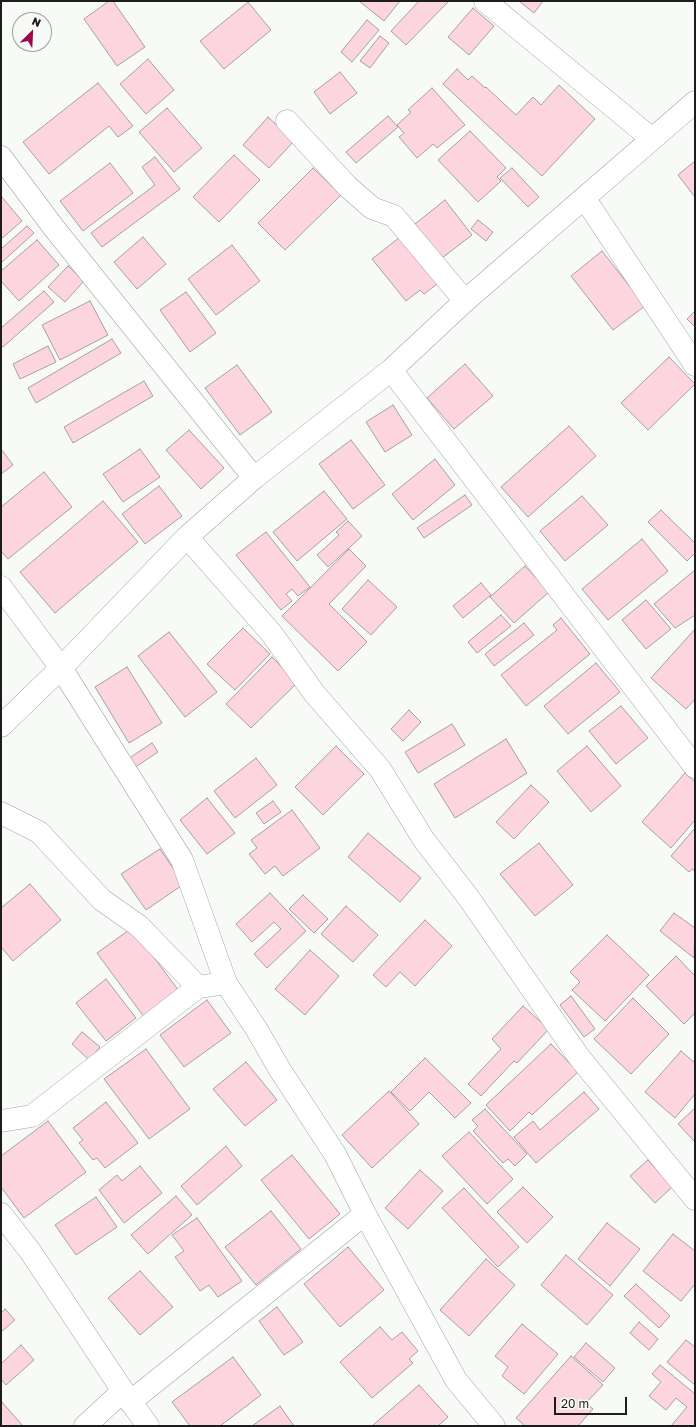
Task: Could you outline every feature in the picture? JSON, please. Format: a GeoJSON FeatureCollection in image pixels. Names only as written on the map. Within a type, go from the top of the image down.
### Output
{"type":"FeatureCollection","features":[{"type":"Feature","properties":{"kind":"street"},"geometry":{"type":"LineString","coordinates":[[485,1],[652,139]]}},
{"type":"Feature","properties":{"kind":"street"},"geometry":{"type":"LineString","coordinates":[[1,726],[61,668],[187,537],[254,478],[392,370],[465,301],[585,199],[695,102]]}},
{"type":"Feature","properties":{"kind":"street"},"geometry":{"type":"LineString","coordinates":[[287,121],[346,186],[372,208],[394,216],[465,301]]}},
{"type":"Feature","properties":{"kind":"street"},"geometry":{"type":"LineString","coordinates":[[1,157],[54,228],[254,478]]}},
{"type":"Feature","properties":{"kind":"street"},"geometry":{"type":"LineString","coordinates":[[585,199],[695,364]]}},
{"type":"Feature","properties":{"kind":"street"},"geometry":{"type":"LineString","coordinates":[[392,370],[695,767]]}},
{"type":"Feature","properties":{"kind":"street"},"geometry":{"type":"LineString","coordinates":[[187,537],[272,634],[314,693],[380,769],[424,840],[468,897],[579,1057],[695,1199]]}},
{"type":"Feature","properties":{"kind":"street"},"geometry":{"type":"LineString","coordinates":[[1,587],[61,668],[182,860],[226,983],[257,1030],[280,1070],[335,1154],[456,1380],[494,1426]]}},
{"type":"Feature","properties":{"kind":"street"},"geometry":{"type":"LineString","coordinates":[[1,813],[39,832],[102,900],[139,926],[198,987]]}},
{"type":"Feature","properties":{"kind":"street"},"geometry":{"type":"LineString","coordinates":[[1,1121],[32,1116],[198,987],[226,983]]}},
{"type":"Feature","properties":{"kind":"street"},"geometry":{"type":"LineString","coordinates":[[1,1214],[30,1252],[148,1426]]}},
{"type":"Feature","properties":{"kind":"street"},"geometry":{"type":"LineString","coordinates":[[85,1426],[127,1396],[366,1214]]}},
{"type":"Feature","properties":{"kind":"building"},"geometry":{"type":"Polygon","coordinates":[[[109,1],[113,1],[145,47],[117,66],[84,19],[109,1]]]}},
{"type":"Feature","properties":{"kind":"building"},"geometry":{"type":"Polygon","coordinates":[[[359,1],[400,1],[384,21],[359,1]]]}},
{"type":"Feature","properties":{"kind":"building"},"geometry":{"type":"Polygon","coordinates":[[[419,1],[449,1],[406,45],[391,31],[419,1]]]}},
{"type":"Feature","properties":{"kind":"building"},"geometry":{"type":"Polygon","coordinates":[[[519,1],[543,1],[534,13],[519,1]]]}},
{"type":"Feature","properties":{"kind":"building"},"geometry":{"type":"Polygon","coordinates":[[[248,2],[271,30],[224,69],[200,41],[248,2]]]}},
{"type":"Feature","properties":{"kind":"building"},"geometry":{"type":"Polygon","coordinates":[[[473,8],[494,26],[469,55],[448,37],[473,8]]]}},
{"type":"Feature","properties":{"kind":"building"},"geometry":{"type":"Polygon","coordinates":[[[367,20],[379,30],[352,62],[341,52],[367,20]]]}},
{"type":"Feature","properties":{"kind":"building"},"geometry":{"type":"Polygon","coordinates":[[[380,36],[389,43],[370,68],[360,61],[380,36]]]}},
{"type":"Feature","properties":{"kind":"building"},"geometry":{"type":"Polygon","coordinates":[[[148,59],[174,90],[146,114],[120,84],[148,59]]]}},
{"type":"Feature","properties":{"kind":"building"},"geometry":{"type":"Polygon","coordinates":[[[457,69],[468,80],[472,76],[516,115],[533,97],[541,105],[559,85],[595,119],[542,176],[443,84],[457,69]]]}},
{"type":"Feature","properties":{"kind":"building"},"geometry":{"type":"Polygon","coordinates":[[[340,72],[357,93],[330,114],[314,92],[340,72]]]}},
{"type":"Feature","properties":{"kind":"building"},"geometry":{"type":"Polygon","coordinates":[[[98,83],[133,126],[118,137],[109,126],[49,174],[23,142],[98,83]]]}},
{"type":"Feature","properties":{"kind":"building"},"geometry":{"type":"Polygon","coordinates":[[[432,88],[465,125],[437,148],[433,144],[417,158],[399,137],[404,133],[397,125],[411,112],[408,110],[432,88]]]}},
{"type":"Feature","properties":{"kind":"building"},"geometry":{"type":"Polygon","coordinates":[[[167,108],[202,148],[174,172],[139,132],[167,108]]]}},
{"type":"Feature","properties":{"kind":"building"},"geometry":{"type":"Polygon","coordinates":[[[388,116],[398,127],[356,163],[346,152],[388,116]]]}},
{"type":"Feature","properties":{"kind":"building"},"geometry":{"type":"Polygon","coordinates":[[[268,117],[294,141],[269,168],[243,145],[268,117]]]}},
{"type":"Feature","properties":{"kind":"building"},"geometry":{"type":"Polygon","coordinates":[[[470,131],[506,168],[497,177],[501,181],[478,202],[438,160],[470,131]]]}},
{"type":"Feature","properties":{"kind":"building"},"geometry":{"type":"Polygon","coordinates":[[[234,155],[260,180],[219,222],[193,197],[234,155]]]}},
{"type":"Feature","properties":{"kind":"building"},"geometry":{"type":"Polygon","coordinates":[[[155,157],[180,189],[102,247],[91,233],[155,185],[142,167],[155,157]]]}},
{"type":"Feature","properties":{"kind":"building"},"geometry":{"type":"Polygon","coordinates":[[[695,161],[695,197],[678,175],[695,161]]]}},
{"type":"Feature","properties":{"kind":"building"},"geometry":{"type":"Polygon","coordinates":[[[110,163],[133,193],[83,231],[60,201],[110,163]]]}},
{"type":"Feature","properties":{"kind":"building"},"geometry":{"type":"Polygon","coordinates":[[[313,168],[341,195],[285,250],[258,223],[313,168]]]}},
{"type":"Feature","properties":{"kind":"building"},"geometry":{"type":"Polygon","coordinates":[[[512,168],[539,197],[528,207],[500,178],[512,168]]]}},
{"type":"Feature","properties":{"kind":"building"},"geometry":{"type":"Polygon","coordinates":[[[1,196],[22,221],[1,239],[1,196]]]}},
{"type":"Feature","properties":{"kind":"building"},"geometry":{"type":"Polygon","coordinates":[[[445,200],[472,235],[442,258],[415,224],[445,200]]]}},
{"type":"Feature","properties":{"kind":"building"},"geometry":{"type":"Polygon","coordinates":[[[478,220],[493,232],[486,241],[471,229],[478,220]]]}},
{"type":"Feature","properties":{"kind":"building"},"geometry":{"type":"Polygon","coordinates":[[[27,226],[34,233],[1,263],[1,249],[27,226]]]}},
{"type":"Feature","properties":{"kind":"building"},"geometry":{"type":"Polygon","coordinates":[[[143,237],[166,264],[137,289],[114,262],[143,237]]]}},
{"type":"Feature","properties":{"kind":"building"},"geometry":{"type":"Polygon","coordinates":[[[400,237],[437,284],[424,294],[420,290],[406,301],[372,259],[400,237]]]}},
{"type":"Feature","properties":{"kind":"building"},"geometry":{"type":"Polygon","coordinates":[[[37,240],[59,265],[19,301],[1,281],[1,271],[37,240]]]}},
{"type":"Feature","properties":{"kind":"building"},"geometry":{"type":"Polygon","coordinates":[[[232,245],[260,281],[216,315],[188,279],[232,245]]]}},
{"type":"Feature","properties":{"kind":"building"},"geometry":{"type":"Polygon","coordinates":[[[602,251],[645,306],[613,330],[571,276],[602,251]]]}},
{"type":"Feature","properties":{"kind":"building"},"geometry":{"type":"Polygon","coordinates":[[[68,266],[84,281],[65,302],[48,287],[68,266]]]}},
{"type":"Feature","properties":{"kind":"building"},"geometry":{"type":"Polygon","coordinates":[[[44,291],[54,302],[3,347],[1,345],[1,328],[44,291]]]}},
{"type":"Feature","properties":{"kind":"building"},"geometry":{"type":"Polygon","coordinates":[[[186,292],[216,333],[190,352],[160,310],[186,292]]]}},
{"type":"Feature","properties":{"kind":"building"},"geometry":{"type":"Polygon","coordinates":[[[90,301],[108,335],[60,360],[42,325],[90,301]]]}},
{"type":"Feature","properties":{"kind":"building"},"geometry":{"type":"Polygon","coordinates":[[[695,311],[695,327],[687,319],[695,311]]]}},
{"type":"Feature","properties":{"kind":"building"},"geometry":{"type":"Polygon","coordinates":[[[112,339],[121,353],[36,403],[28,388],[112,339]]]}},
{"type":"Feature","properties":{"kind":"building"},"geometry":{"type":"Polygon","coordinates":[[[48,346],[56,362],[20,379],[13,364],[48,346]]]}},
{"type":"Feature","properties":{"kind":"building"},"geometry":{"type":"Polygon","coordinates":[[[669,357],[695,384],[648,430],[621,403],[669,357]]]}},
{"type":"Feature","properties":{"kind":"building"},"geometry":{"type":"Polygon","coordinates":[[[465,364],[493,396],[454,429],[427,398],[465,364]]]}},
{"type":"Feature","properties":{"kind":"building"},"geometry":{"type":"Polygon","coordinates":[[[237,365],[272,412],[240,435],[205,388],[237,365]]]}},
{"type":"Feature","properties":{"kind":"building"},"geometry":{"type":"Polygon","coordinates":[[[144,381],[153,396],[73,443],[64,427],[144,381]]]}},
{"type":"Feature","properties":{"kind":"building"},"geometry":{"type":"Polygon","coordinates":[[[393,405],[412,435],[385,452],[366,422],[393,405]]]}},
{"type":"Feature","properties":{"kind":"building"},"geometry":{"type":"Polygon","coordinates":[[[569,426],[596,456],[528,517],[501,487],[569,426]]]}},
{"type":"Feature","properties":{"kind":"building"},"geometry":{"type":"Polygon","coordinates":[[[189,430],[224,468],[201,489],[166,450],[189,430]]]}},
{"type":"Feature","properties":{"kind":"building"},"geometry":{"type":"Polygon","coordinates":[[[351,440],[385,485],[353,509],[319,464],[351,440]]]}},
{"type":"Feature","properties":{"kind":"building"},"geometry":{"type":"Polygon","coordinates":[[[1,449],[13,465],[1,474],[1,449]]]}},
{"type":"Feature","properties":{"kind":"building"},"geometry":{"type":"Polygon","coordinates":[[[140,449],[160,477],[123,502],[103,474],[140,449]]]}},
{"type":"Feature","properties":{"kind":"building"},"geometry":{"type":"Polygon","coordinates":[[[435,459],[455,485],[413,520],[392,494],[435,459]]]}},
{"type":"Feature","properties":{"kind":"building"},"geometry":{"type":"Polygon","coordinates":[[[44,472],[72,507],[8,559],[1,551],[1,507],[44,472]]]}},
{"type":"Feature","properties":{"kind":"building"},"geometry":{"type":"Polygon","coordinates":[[[159,486],[182,516],[145,544],[122,514],[159,486]]]}},
{"type":"Feature","properties":{"kind":"building"},"geometry":{"type":"Polygon","coordinates":[[[324,491],[347,519],[297,561],[273,532],[324,491]]]}},
{"type":"Feature","properties":{"kind":"building"},"geometry":{"type":"Polygon","coordinates":[[[465,495],[472,505],[424,538],[417,528],[465,495]]]}},
{"type":"Feature","properties":{"kind":"building"},"geometry":{"type":"Polygon","coordinates":[[[582,496],[608,525],[565,561],[540,531],[582,496]]]}},
{"type":"Feature","properties":{"kind":"building"},"geometry":{"type":"Polygon","coordinates":[[[103,501],[138,542],[55,613],[20,572],[103,501]]]}},
{"type":"Feature","properties":{"kind":"building"},"geometry":{"type":"Polygon","coordinates":[[[661,510],[695,543],[695,553],[687,561],[648,522],[661,510]]]}},
{"type":"Feature","properties":{"kind":"building"},"geometry":{"type":"Polygon","coordinates":[[[348,521],[362,536],[328,567],[317,555],[339,535],[336,532],[348,521]]]}},
{"type":"Feature","properties":{"kind":"building"},"geometry":{"type":"Polygon","coordinates":[[[266,532],[310,587],[298,596],[292,589],[286,594],[292,601],[281,610],[236,555],[266,532]]]}},
{"type":"Feature","properties":{"kind":"building"},"geometry":{"type":"Polygon","coordinates":[[[642,539],[668,571],[608,620],[582,589],[642,539]]]}},
{"type":"Feature","properties":{"kind":"building"},"geometry":{"type":"Polygon","coordinates":[[[349,549],[366,566],[329,604],[367,642],[338,671],[282,616],[349,549]]]}},
{"type":"Feature","properties":{"kind":"building"},"geometry":{"type":"Polygon","coordinates":[[[525,566],[549,592],[514,623],[490,597],[525,566]]]}},
{"type":"Feature","properties":{"kind":"building"},"geometry":{"type":"Polygon","coordinates":[[[695,570],[695,615],[675,628],[654,604],[695,570]]]}},
{"type":"Feature","properties":{"kind":"building"},"geometry":{"type":"Polygon","coordinates":[[[368,580],[397,607],[371,635],[342,609],[368,580]]]}},
{"type":"Feature","properties":{"kind":"building"},"geometry":{"type":"Polygon","coordinates":[[[481,583],[491,595],[463,618],[453,606],[481,583]]]}},
{"type":"Feature","properties":{"kind":"building"},"geometry":{"type":"Polygon","coordinates":[[[646,600],[671,629],[646,649],[622,620],[646,600]]]}},
{"type":"Feature","properties":{"kind":"building"},"geometry":{"type":"Polygon","coordinates":[[[501,615],[511,626],[477,653],[468,642],[501,615]]]}},
{"type":"Feature","properties":{"kind":"building"},"geometry":{"type":"Polygon","coordinates":[[[561,618],[590,654],[526,706],[501,675],[557,630],[553,625],[561,618]]]}},
{"type":"Feature","properties":{"kind":"building"},"geometry":{"type":"Polygon","coordinates":[[[524,623],[534,635],[494,666],[485,654],[524,623]]]}},
{"type":"Feature","properties":{"kind":"building"},"geometry":{"type":"Polygon","coordinates":[[[243,628],[270,654],[235,690],[207,664],[243,628]]]}},
{"type":"Feature","properties":{"kind":"building"},"geometry":{"type":"Polygon","coordinates":[[[695,629],[695,699],[686,709],[651,678],[695,629]]]}},
{"type":"Feature","properties":{"kind":"building"},"geometry":{"type":"Polygon","coordinates":[[[169,632],[217,692],[185,717],[138,656],[169,632]]]}},
{"type":"Feature","properties":{"kind":"building"},"geometry":{"type":"Polygon","coordinates":[[[272,657],[297,683],[251,728],[226,704],[272,657]]]}},
{"type":"Feature","properties":{"kind":"building"},"geometry":{"type":"Polygon","coordinates":[[[596,663],[620,692],[568,734],[544,706],[596,663]]]}},
{"type":"Feature","properties":{"kind":"building"},"geometry":{"type":"Polygon","coordinates":[[[127,667],[162,723],[129,743],[95,687],[127,667]]]}},
{"type":"Feature","properties":{"kind":"building"},"geometry":{"type":"Polygon","coordinates":[[[621,706],[648,738],[616,764],[589,731],[621,706]]]}},
{"type":"Feature","properties":{"kind":"building"},"geometry":{"type":"Polygon","coordinates":[[[409,710],[421,722],[403,741],[391,729],[409,710]]]}},
{"type":"Feature","properties":{"kind":"building"},"geometry":{"type":"Polygon","coordinates":[[[452,724],[465,745],[418,773],[405,752],[452,724]]]}},
{"type":"Feature","properties":{"kind":"building"},"geometry":{"type":"Polygon","coordinates":[[[506,739],[527,773],[455,818],[434,784],[506,739]]]}},
{"type":"Feature","properties":{"kind":"building"},"geometry":{"type":"Polygon","coordinates":[[[152,743],[158,752],[134,768],[128,759],[152,743]]]}},
{"type":"Feature","properties":{"kind":"building"},"geometry":{"type":"Polygon","coordinates":[[[336,746],[364,774],[323,815],[295,787],[336,746]]]}},
{"type":"Feature","properties":{"kind":"building"},"geometry":{"type":"Polygon","coordinates":[[[587,746],[621,786],[591,812],[557,771],[587,746]]]}},
{"type":"Feature","properties":{"kind":"building"},"geometry":{"type":"Polygon","coordinates":[[[256,758],[277,785],[235,818],[214,791],[256,758]]]}},
{"type":"Feature","properties":{"kind":"building"},"geometry":{"type":"Polygon","coordinates":[[[685,773],[695,782],[695,820],[671,848],[642,822],[685,773]]]}},
{"type":"Feature","properties":{"kind":"building"},"geometry":{"type":"Polygon","coordinates":[[[531,785],[549,802],[514,839],[496,822],[531,785]]]}},
{"type":"Feature","properties":{"kind":"building"},"geometry":{"type":"Polygon","coordinates":[[[207,798],[235,833],[207,854],[180,820],[207,798]]]}},
{"type":"Feature","properties":{"kind":"building"},"geometry":{"type":"Polygon","coordinates":[[[273,801],[281,812],[264,824],[256,813],[273,801]]]}},
{"type":"Feature","properties":{"kind":"building"},"geometry":{"type":"Polygon","coordinates":[[[292,810],[320,848],[283,876],[275,866],[265,874],[249,854],[257,848],[251,840],[292,810]]]}},
{"type":"Feature","properties":{"kind":"building"},"geometry":{"type":"Polygon","coordinates":[[[695,828],[695,871],[692,869],[689,872],[671,856],[695,828]]]}},
{"type":"Feature","properties":{"kind":"building"},"geometry":{"type":"Polygon","coordinates":[[[368,833],[421,878],[400,902],[348,857],[368,833]]]}},
{"type":"Feature","properties":{"kind":"building"},"geometry":{"type":"Polygon","coordinates":[[[539,843],[573,885],[535,916],[500,874],[539,843]]]}},
{"type":"Feature","properties":{"kind":"building"},"geometry":{"type":"Polygon","coordinates":[[[160,849],[184,884],[146,910],[121,874],[160,849]]]}},
{"type":"Feature","properties":{"kind":"building"},"geometry":{"type":"Polygon","coordinates":[[[30,884],[61,920],[13,961],[1,947],[1,908],[30,884]]]}},
{"type":"Feature","properties":{"kind":"building"},"geometry":{"type":"Polygon","coordinates":[[[270,893],[306,931],[267,968],[254,954],[281,929],[274,922],[252,942],[236,924],[270,893]]]}},
{"type":"Feature","properties":{"kind":"building"},"geometry":{"type":"Polygon","coordinates":[[[303,895],[328,919],[314,933],[289,909],[303,895]]]}},
{"type":"Feature","properties":{"kind":"building"},"geometry":{"type":"Polygon","coordinates":[[[346,906],[378,935],[353,962],[321,934],[346,906]]]}},
{"type":"Feature","properties":{"kind":"building"},"geometry":{"type":"Polygon","coordinates":[[[674,913],[695,928],[694,958],[660,931],[674,913]]]}},
{"type":"Feature","properties":{"kind":"building"},"geometry":{"type":"Polygon","coordinates":[[[425,920],[452,946],[415,986],[400,972],[386,987],[373,975],[425,920]]]}},
{"type":"Feature","properties":{"kind":"building"},"geometry":{"type":"Polygon","coordinates":[[[132,928],[179,991],[144,1017],[97,953],[132,928]]]}},
{"type":"Feature","properties":{"kind":"building"},"geometry":{"type":"Polygon","coordinates":[[[607,935],[649,975],[605,1021],[572,990],[580,982],[570,972],[607,935]]]}},
{"type":"Feature","properties":{"kind":"building"},"geometry":{"type":"Polygon","coordinates":[[[310,950],[339,976],[305,1015],[275,989],[310,950]]]}},
{"type":"Feature","properties":{"kind":"building"},"geometry":{"type":"Polygon","coordinates":[[[676,956],[695,976],[695,1013],[684,1024],[646,986],[676,956]]]}},
{"type":"Feature","properties":{"kind":"building"},"geometry":{"type":"Polygon","coordinates":[[[106,979],[136,1018],[106,1041],[76,1003],[106,979]]]}},
{"type":"Feature","properties":{"kind":"building"},"geometry":{"type":"Polygon","coordinates":[[[571,996],[595,1029],[584,1037],[560,1005],[571,996]]]}},
{"type":"Feature","properties":{"kind":"building"},"geometry":{"type":"Polygon","coordinates":[[[633,998],[669,1034],[631,1074],[594,1039],[633,998]]]}},
{"type":"Feature","properties":{"kind":"building"},"geometry":{"type":"Polygon","coordinates":[[[207,1000],[231,1033],[184,1067],[160,1035],[207,1000]]]}},
{"type":"Feature","properties":{"kind":"building"},"geometry":{"type":"Polygon","coordinates":[[[523,1006],[549,1029],[517,1063],[514,1061],[481,1096],[468,1084],[501,1049],[492,1039],[523,1006]]]}},
{"type":"Feature","properties":{"kind":"building"},"geometry":{"type":"Polygon","coordinates":[[[82,1032],[100,1047],[89,1060],[72,1044],[82,1032]]]}},
{"type":"Feature","properties":{"kind":"building"},"geometry":{"type":"Polygon","coordinates":[[[551,1044],[578,1072],[532,1115],[529,1112],[510,1131],[486,1105],[551,1044]]]}},
{"type":"Feature","properties":{"kind":"building"},"geometry":{"type":"Polygon","coordinates":[[[146,1049],[190,1109],[149,1139],[104,1079],[146,1049]]]}},
{"type":"Feature","properties":{"kind":"building"},"geometry":{"type":"Polygon","coordinates":[[[681,1051],[695,1063],[695,1094],[675,1118],[645,1092],[681,1051]]]}},
{"type":"Feature","properties":{"kind":"building"},"geometry":{"type":"Polygon","coordinates":[[[425,1058],[471,1103],[455,1118],[429,1092],[410,1111],[391,1092],[425,1058]]]}},
{"type":"Feature","properties":{"kind":"building"},"geometry":{"type":"Polygon","coordinates":[[[246,1062],[277,1100],[245,1126],[213,1089],[246,1062]]]}},
{"type":"Feature","properties":{"kind":"building"},"geometry":{"type":"Polygon","coordinates":[[[389,1091],[419,1124],[372,1168],[342,1135],[389,1091]]]}},
{"type":"Feature","properties":{"kind":"building"},"geometry":{"type":"Polygon","coordinates":[[[584,1092],[599,1109],[536,1163],[514,1137],[533,1121],[540,1130],[584,1092]]]}},
{"type":"Feature","properties":{"kind":"building"},"geometry":{"type":"Polygon","coordinates":[[[106,1102],[138,1143],[105,1168],[97,1158],[93,1160],[79,1143],[83,1140],[73,1128],[106,1102]]]}},
{"type":"Feature","properties":{"kind":"building"},"geometry":{"type":"Polygon","coordinates":[[[695,1108],[695,1142],[678,1124],[695,1108]]]}},
{"type":"Feature","properties":{"kind":"building"},"geometry":{"type":"Polygon","coordinates":[[[485,1109],[527,1154],[515,1166],[508,1159],[503,1163],[473,1131],[478,1126],[472,1120],[485,1109]]]}},
{"type":"Feature","properties":{"kind":"building"},"geometry":{"type":"Polygon","coordinates":[[[48,1121],[86,1172],[24,1218],[1,1187],[1,1156],[48,1121]]]}},
{"type":"Feature","properties":{"kind":"building"},"geometry":{"type":"Polygon","coordinates":[[[469,1132],[513,1179],[487,1204],[442,1156],[469,1132]]]}},
{"type":"Feature","properties":{"kind":"building"},"geometry":{"type":"Polygon","coordinates":[[[226,1146],[242,1166],[197,1205],[181,1186],[226,1146]]]}},
{"type":"Feature","properties":{"kind":"building"},"geometry":{"type":"Polygon","coordinates":[[[292,1155],[340,1214],[309,1239],[261,1180],[292,1155]]]}},
{"type":"Feature","properties":{"kind":"building"},"geometry":{"type":"Polygon","coordinates":[[[648,1160],[672,1187],[655,1203],[630,1176],[648,1160]]]}},
{"type":"Feature","properties":{"kind":"building"},"geometry":{"type":"Polygon","coordinates":[[[140,1166],[162,1193],[124,1223],[99,1190],[117,1175],[122,1181],[140,1166]]]}},
{"type":"Feature","properties":{"kind":"building"},"geometry":{"type":"Polygon","coordinates":[[[420,1170],[443,1191],[408,1229],[385,1208],[420,1170]]]}},
{"type":"Feature","properties":{"kind":"building"},"geometry":{"type":"Polygon","coordinates":[[[523,1187],[553,1217],[527,1243],[497,1212],[523,1187]]]}},
{"type":"Feature","properties":{"kind":"building"},"geometry":{"type":"Polygon","coordinates":[[[464,1188],[519,1247],[498,1267],[442,1208],[464,1188]]]}},
{"type":"Feature","properties":{"kind":"building"},"geometry":{"type":"Polygon","coordinates":[[[176,1196],[192,1215],[148,1254],[131,1235],[176,1196]]]}},
{"type":"Feature","properties":{"kind":"building"},"geometry":{"type":"Polygon","coordinates":[[[96,1197],[117,1227],[76,1255],[55,1225],[96,1197]]]}},
{"type":"Feature","properties":{"kind":"building"},"geometry":{"type":"Polygon","coordinates":[[[271,1211],[301,1249],[256,1285],[225,1247],[271,1211]]]}},
{"type":"Feature","properties":{"kind":"building"},"geometry":{"type":"Polygon","coordinates":[[[197,1218],[242,1281],[218,1297],[209,1285],[200,1291],[175,1257],[184,1251],[172,1235],[197,1218]]]}},
{"type":"Feature","properties":{"kind":"building"},"geometry":{"type":"Polygon","coordinates":[[[607,1223],[640,1249],[610,1286],[578,1259],[607,1223]]]}},
{"type":"Feature","properties":{"kind":"building"},"geometry":{"type":"Polygon","coordinates":[[[673,1234],[695,1251],[695,1284],[681,1301],[643,1271],[673,1234]]]}},
{"type":"Feature","properties":{"kind":"building"},"geometry":{"type":"Polygon","coordinates":[[[348,1247],[384,1290],[340,1327],[304,1284],[348,1247]]]}},
{"type":"Feature","properties":{"kind":"building"},"geometry":{"type":"Polygon","coordinates":[[[566,1255],[613,1295],[587,1325],[541,1285],[566,1255]]]}},
{"type":"Feature","properties":{"kind":"building"},"geometry":{"type":"Polygon","coordinates":[[[486,1259],[515,1285],[469,1336],[440,1310],[486,1259]]]}},
{"type":"Feature","properties":{"kind":"building"},"geometry":{"type":"Polygon","coordinates":[[[140,1271],[173,1307],[140,1335],[108,1298],[140,1271]]]}},
{"type":"Feature","properties":{"kind":"building"},"geometry":{"type":"Polygon","coordinates":[[[636,1284],[670,1316],[659,1328],[624,1296],[636,1284]]]}},
{"type":"Feature","properties":{"kind":"building"},"geometry":{"type":"Polygon","coordinates":[[[277,1307],[303,1342],[284,1355],[259,1321],[277,1307]]]}},
{"type":"Feature","properties":{"kind":"building"},"geometry":{"type":"Polygon","coordinates":[[[5,1309],[15,1320],[1,1332],[1,1313],[5,1309]]]}},
{"type":"Feature","properties":{"kind":"building"},"geometry":{"type":"Polygon","coordinates":[[[639,1322],[658,1339],[649,1350],[630,1333],[639,1322]]]}},
{"type":"Feature","properties":{"kind":"building"},"geometry":{"type":"Polygon","coordinates":[[[522,1324],[558,1354],[524,1394],[502,1376],[508,1367],[495,1356],[522,1324]]]}},
{"type":"Feature","properties":{"kind":"building"},"geometry":{"type":"Polygon","coordinates":[[[380,1327],[392,1340],[402,1332],[418,1351],[409,1359],[413,1363],[372,1398],[340,1362],[380,1327]]]}},
{"type":"Feature","properties":{"kind":"building"},"geometry":{"type":"Polygon","coordinates":[[[686,1340],[695,1347],[695,1385],[667,1362],[686,1340]]]}},
{"type":"Feature","properties":{"kind":"building"},"geometry":{"type":"Polygon","coordinates":[[[586,1343],[615,1368],[603,1382],[574,1357],[586,1343]]]}},
{"type":"Feature","properties":{"kind":"building"},"geometry":{"type":"Polygon","coordinates":[[[21,1345],[34,1360],[6,1385],[1,1379],[1,1364],[21,1345]]]}},
{"type":"Feature","properties":{"kind":"building"},"geometry":{"type":"Polygon","coordinates":[[[571,1356],[603,1385],[586,1403],[593,1409],[578,1426],[525,1426],[516,1418],[571,1356]]]}},
{"type":"Feature","properties":{"kind":"building"},"geometry":{"type":"Polygon","coordinates":[[[233,1357],[261,1395],[220,1426],[190,1426],[172,1402],[233,1357]]]}},
{"type":"Feature","properties":{"kind":"building"},"geometry":{"type":"Polygon","coordinates":[[[660,1365],[695,1394],[695,1426],[671,1426],[687,1407],[676,1398],[666,1410],[649,1396],[661,1382],[652,1374],[660,1365]]]}},
{"type":"Feature","properties":{"kind":"building"},"geometry":{"type":"Polygon","coordinates":[[[419,1385],[448,1417],[438,1426],[372,1426],[419,1385]]]}},
{"type":"Feature","properties":{"kind":"building"},"geometry":{"type":"Polygon","coordinates":[[[1,1401],[23,1426],[1,1426],[1,1401]]]}},
{"type":"Feature","properties":{"kind":"building"},"geometry":{"type":"Polygon","coordinates":[[[280,1406],[294,1426],[252,1426],[280,1406]]]}}]}
